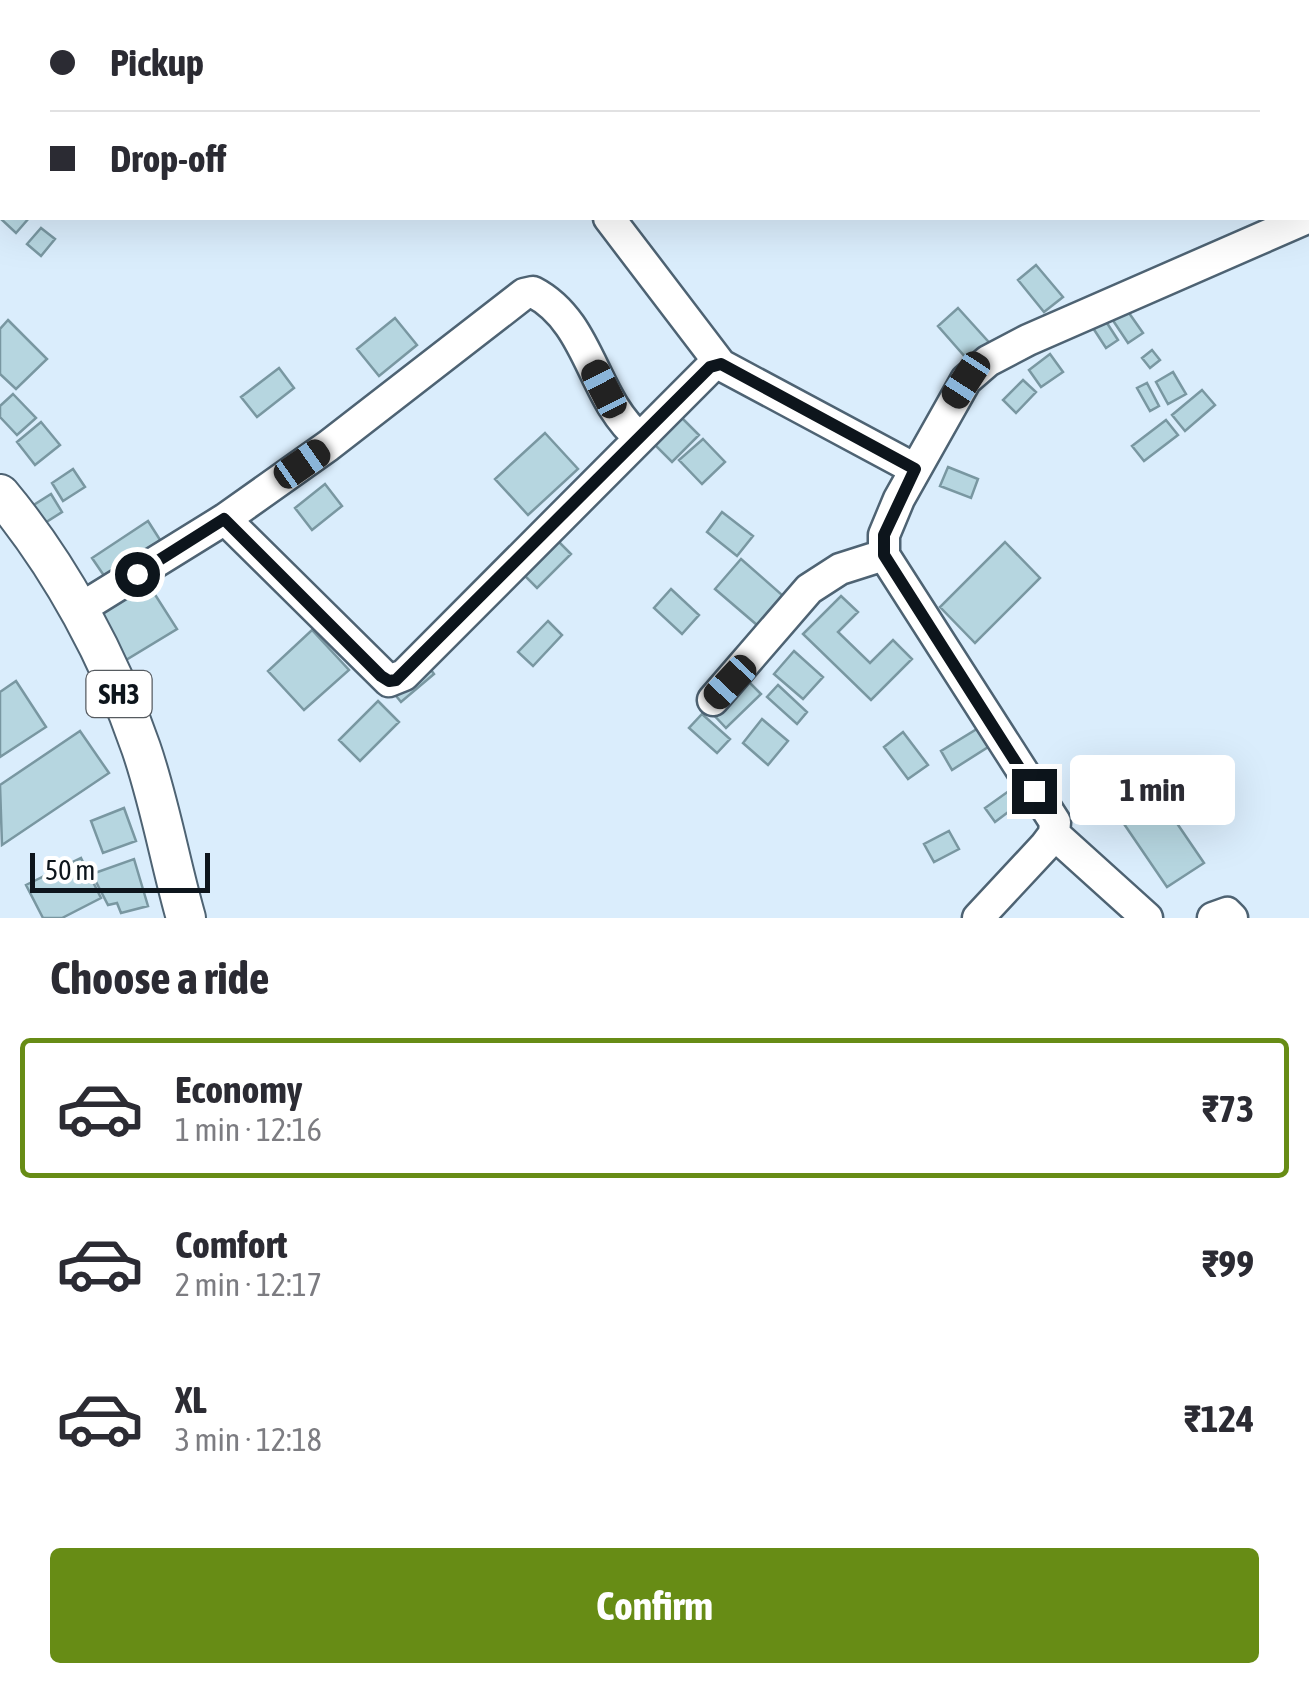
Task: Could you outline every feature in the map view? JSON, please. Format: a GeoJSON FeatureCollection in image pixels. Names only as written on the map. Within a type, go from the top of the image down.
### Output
{"type":"FeatureCollection","features":[{"type":"Feature","properties":{"kind":"main road","name":"SH3"},"geometry":{"type":"LineString","coordinates":[[0,494],[19,516],[78,610],[116,687],[141,748],[186,918]]}},
{"type":"Feature","properties":{"kind":"street"},"geometry":{"type":"LineString","coordinates":[[611,220],[721,364],[915,469]]}},
{"type":"Feature","properties":{"kind":"street"},"geometry":{"type":"LineString","coordinates":[[978,918],[1054,834],[1054,822],[884,555],[884,535],[915,469],[966,380],[988,361],[1301,220]]}},
{"type":"Feature","properties":{"kind":"street"},"geometry":{"type":"LineString","coordinates":[[78,610],[224,519],[328,446],[524,294],[533,292],[560,310],[620,420],[640,438]]}},
{"type":"Feature","properties":{"kind":"street"},"geometry":{"type":"LineString","coordinates":[[224,519],[381,676],[396,680],[710,367],[721,364]]}},
{"type":"Feature","properties":{"kind":"street"},"geometry":{"type":"LineString","coordinates":[[713,700],[809,589],[840,569],[884,555]]}},
{"type":"Feature","properties":{"kind":"street"},"geometry":{"type":"LineString","coordinates":[[1054,834],[1147,918]]}},
{"type":"Feature","properties":{"kind":"street"},"geometry":{"type":"LineString","coordinates":[[1212,918],[1226,913],[1232,918]]}},
{"type":"Feature","properties":{"kind":"building"},"geometry":{"type":"Polygon","coordinates":[[[2,220],[27,220],[16,233],[2,220]]]}},
{"type":"Feature","properties":{"kind":"building"},"geometry":{"type":"Polygon","coordinates":[[[41,228],[55,239],[41,256],[27,244],[41,228]]]}},
{"type":"Feature","properties":{"kind":"building"},"geometry":{"type":"Polygon","coordinates":[[[1036,265],[1063,297],[1044,312],[1018,280],[1036,265]]]}},
{"type":"Feature","properties":{"kind":"building"},"geometry":{"type":"Polygon","coordinates":[[[1122,303],[1143,333],[1128,343],[1108,313],[1122,303]]]}},
{"type":"Feature","properties":{"kind":"building"},"geometry":{"type":"Polygon","coordinates":[[[958,308],[995,349],[974,367],[938,326],[958,308]]]}},
{"type":"Feature","properties":{"kind":"building"},"geometry":{"type":"Polygon","coordinates":[[[395,318],[417,345],[379,376],[357,349],[395,318]]]}},
{"type":"Feature","properties":{"kind":"building"},"geometry":{"type":"Polygon","coordinates":[[[8,320],[47,359],[16,389],[0,374],[0,329],[8,320]]]}},
{"type":"Feature","properties":{"kind":"building"},"geometry":{"type":"Polygon","coordinates":[[[1105,320],[1118,340],[1106,348],[1093,328],[1105,320]]]}},
{"type":"Feature","properties":{"kind":"building"},"geometry":{"type":"Polygon","coordinates":[[[1152,350],[1160,360],[1150,368],[1142,358],[1152,350]]]}},
{"type":"Feature","properties":{"kind":"building"},"geometry":{"type":"Polygon","coordinates":[[[1050,354],[1063,372],[1041,387],[1029,370],[1050,354]]]}},
{"type":"Feature","properties":{"kind":"building"},"geometry":{"type":"Polygon","coordinates":[[[279,368],[294,388],[257,417],[241,397],[279,368]]]}},
{"type":"Feature","properties":{"kind":"building"},"geometry":{"type":"Polygon","coordinates":[[[1173,372],[1186,394],[1168,404],[1156,382],[1173,372]]]}},
{"type":"Feature","properties":{"kind":"building"},"geometry":{"type":"Polygon","coordinates":[[[1023,380],[1036,392],[1016,413],[1003,400],[1023,380]]]}},
{"type":"Feature","properties":{"kind":"building"},"geometry":{"type":"Polygon","coordinates":[[[1147,383],[1159,406],[1150,411],[1137,388],[1147,383]]]}},
{"type":"Feature","properties":{"kind":"building"},"geometry":{"type":"Polygon","coordinates":[[[1202,390],[1215,405],[1185,431],[1172,415],[1202,390]]]}},
{"type":"Feature","properties":{"kind":"building"},"geometry":{"type":"Polygon","coordinates":[[[13,394],[36,418],[17,435],[0,417],[0,406],[13,394]]]}},
{"type":"Feature","properties":{"kind":"building"},"geometry":{"type":"Polygon","coordinates":[[[676,412],[699,435],[672,462],[649,439],[676,412]]]}},
{"type":"Feature","properties":{"kind":"building"},"geometry":{"type":"Polygon","coordinates":[[[1166,420],[1178,435],[1144,461],[1132,446],[1166,420]]]}},
{"type":"Feature","properties":{"kind":"building"},"geometry":{"type":"Polygon","coordinates":[[[41,422],[60,445],[35,465],[17,442],[41,422]]]}},
{"type":"Feature","properties":{"kind":"building"},"geometry":{"type":"Polygon","coordinates":[[[545,433],[578,469],[528,515],[495,479],[545,433]]]}},
{"type":"Feature","properties":{"kind":"building"},"geometry":{"type":"Polygon","coordinates":[[[703,439],[725,462],[702,484],[679,460],[703,439]]]}},
{"type":"Feature","properties":{"kind":"building"},"geometry":{"type":"Polygon","coordinates":[[[948,467],[978,479],[971,498],[940,486],[948,467]]]}},
{"type":"Feature","properties":{"kind":"building"},"geometry":{"type":"Polygon","coordinates":[[[73,469],[85,487],[63,501],[52,483],[73,469]]]}},
{"type":"Feature","properties":{"kind":"building"},"geometry":{"type":"Polygon","coordinates":[[[325,484],[342,506],[312,530],[295,508],[325,484]]]}},
{"type":"Feature","properties":{"kind":"building"},"geometry":{"type":"Polygon","coordinates":[[[51,494],[62,512],[40,526],[29,508],[51,494]]]}},
{"type":"Feature","properties":{"kind":"building"},"geometry":{"type":"Polygon","coordinates":[[[722,512],[753,536],[737,556],[707,532],[722,512]]]}},
{"type":"Feature","properties":{"kind":"building"},"geometry":{"type":"Polygon","coordinates":[[[148,521],[162,543],[107,580],[92,558],[148,521]]]}},
{"type":"Feature","properties":{"kind":"building"},"geometry":{"type":"Polygon","coordinates":[[[551,534],[571,554],[537,588],[517,568],[551,534]]]}},
{"type":"Feature","properties":{"kind":"building"},"geometry":{"type":"Polygon","coordinates":[[[1005,542],[1040,578],[975,643],[940,607],[1005,542]]]}},
{"type":"Feature","properties":{"kind":"building"},"geometry":{"type":"Polygon","coordinates":[[[741,559],[790,602],[764,631],[715,589],[741,559]]]}},
{"type":"Feature","properties":{"kind":"building"},"geometry":{"type":"Polygon","coordinates":[[[147,582],[177,629],[121,663],[92,616],[147,582]]]}},
{"type":"Feature","properties":{"kind":"building"},"geometry":{"type":"Polygon","coordinates":[[[671,589],[699,615],[682,634],[654,608],[671,589]]]}},
{"type":"Feature","properties":{"kind":"building"},"geometry":{"type":"Polygon","coordinates":[[[841,596],[858,612],[838,632],[870,663],[893,640],[912,659],[871,700],[803,634],[841,596]]]}},
{"type":"Feature","properties":{"kind":"building"},"geometry":{"type":"Polygon","coordinates":[[[548,621],[562,635],[533,666],[518,652],[548,621]]]}},
{"type":"Feature","properties":{"kind":"building"},"geometry":{"type":"Polygon","coordinates":[[[312,630],[349,670],[304,710],[268,671],[312,630]]]}},
{"type":"Feature","properties":{"kind":"building"},"geometry":{"type":"Polygon","coordinates":[[[794,651],[823,677],[803,699],[774,674],[794,651]]]}},
{"type":"Feature","properties":{"kind":"building"},"geometry":{"type":"Polygon","coordinates":[[[426,663],[434,674],[401,702],[392,691],[426,663]]]}},
{"type":"Feature","properties":{"kind":"building"},"geometry":{"type":"Polygon","coordinates":[[[745,678],[761,694],[726,728],[711,712],[745,678]]]}},
{"type":"Feature","properties":{"kind":"building"},"geometry":{"type":"Polygon","coordinates":[[[16,681],[46,727],[0,757],[0,692],[16,681]]]}},
{"type":"Feature","properties":{"kind":"building"},"geometry":{"type":"Polygon","coordinates":[[[778,685],[807,712],[797,724],[767,697],[778,685]]]}},
{"type":"Feature","properties":{"kind":"building"},"geometry":{"type":"Polygon","coordinates":[[[378,701],[399,722],[360,761],[339,740],[378,701]]]}},
{"type":"Feature","properties":{"kind":"building"},"geometry":{"type":"Polygon","coordinates":[[[702,714],[730,739],[717,753],[689,728],[702,714]]]}},
{"type":"Feature","properties":{"kind":"building"},"geometry":{"type":"Polygon","coordinates":[[[762,719],[788,741],[768,765],[743,743],[762,719]]]}},
{"type":"Feature","properties":{"kind":"building"},"geometry":{"type":"Polygon","coordinates":[[[985,724],[996,742],[952,770],[941,751],[985,724]]]}},
{"type":"Feature","properties":{"kind":"building"},"geometry":{"type":"Polygon","coordinates":[[[80,731],[109,773],[2,845],[0,785],[80,731]]]}},
{"type":"Feature","properties":{"kind":"building"},"geometry":{"type":"Polygon","coordinates":[[[903,732],[928,765],[908,779],[884,747],[903,732]]]}},
{"type":"Feature","properties":{"kind":"building"},"geometry":{"type":"Polygon","coordinates":[[[1023,781],[1032,794],[995,822],[985,808],[1023,781]]]}},
{"type":"Feature","properties":{"kind":"building"},"geometry":{"type":"Polygon","coordinates":[[[1157,794],[1204,863],[1167,887],[1120,818],[1157,794]]]}},
{"type":"Feature","properties":{"kind":"building"},"geometry":{"type":"Polygon","coordinates":[[[124,808],[136,841],[103,853],[91,821],[124,808]]]}},
{"type":"Feature","properties":{"kind":"building"},"geometry":{"type":"Polygon","coordinates":[[[949,831],[959,849],[934,862],[924,844],[949,831]]]}},
{"type":"Feature","properties":{"kind":"building"},"geometry":{"type":"Polygon","coordinates":[[[81,858],[101,898],[62,918],[43,918],[26,885],[81,858]]]}},
{"type":"Feature","properties":{"kind":"building"},"geometry":{"type":"Polygon","coordinates":[[[134,859],[148,906],[121,913],[117,903],[108,905],[92,874],[134,859]]]}},
{"type":"Feature","properties":{"kind":"route"},"geometry":{"type":"LineString","coordinates":[[137,574],[224,519],[381,676],[396,680],[710,367],[721,364],[915,469],[884,535],[884,555],[1034,791]]}}]}
